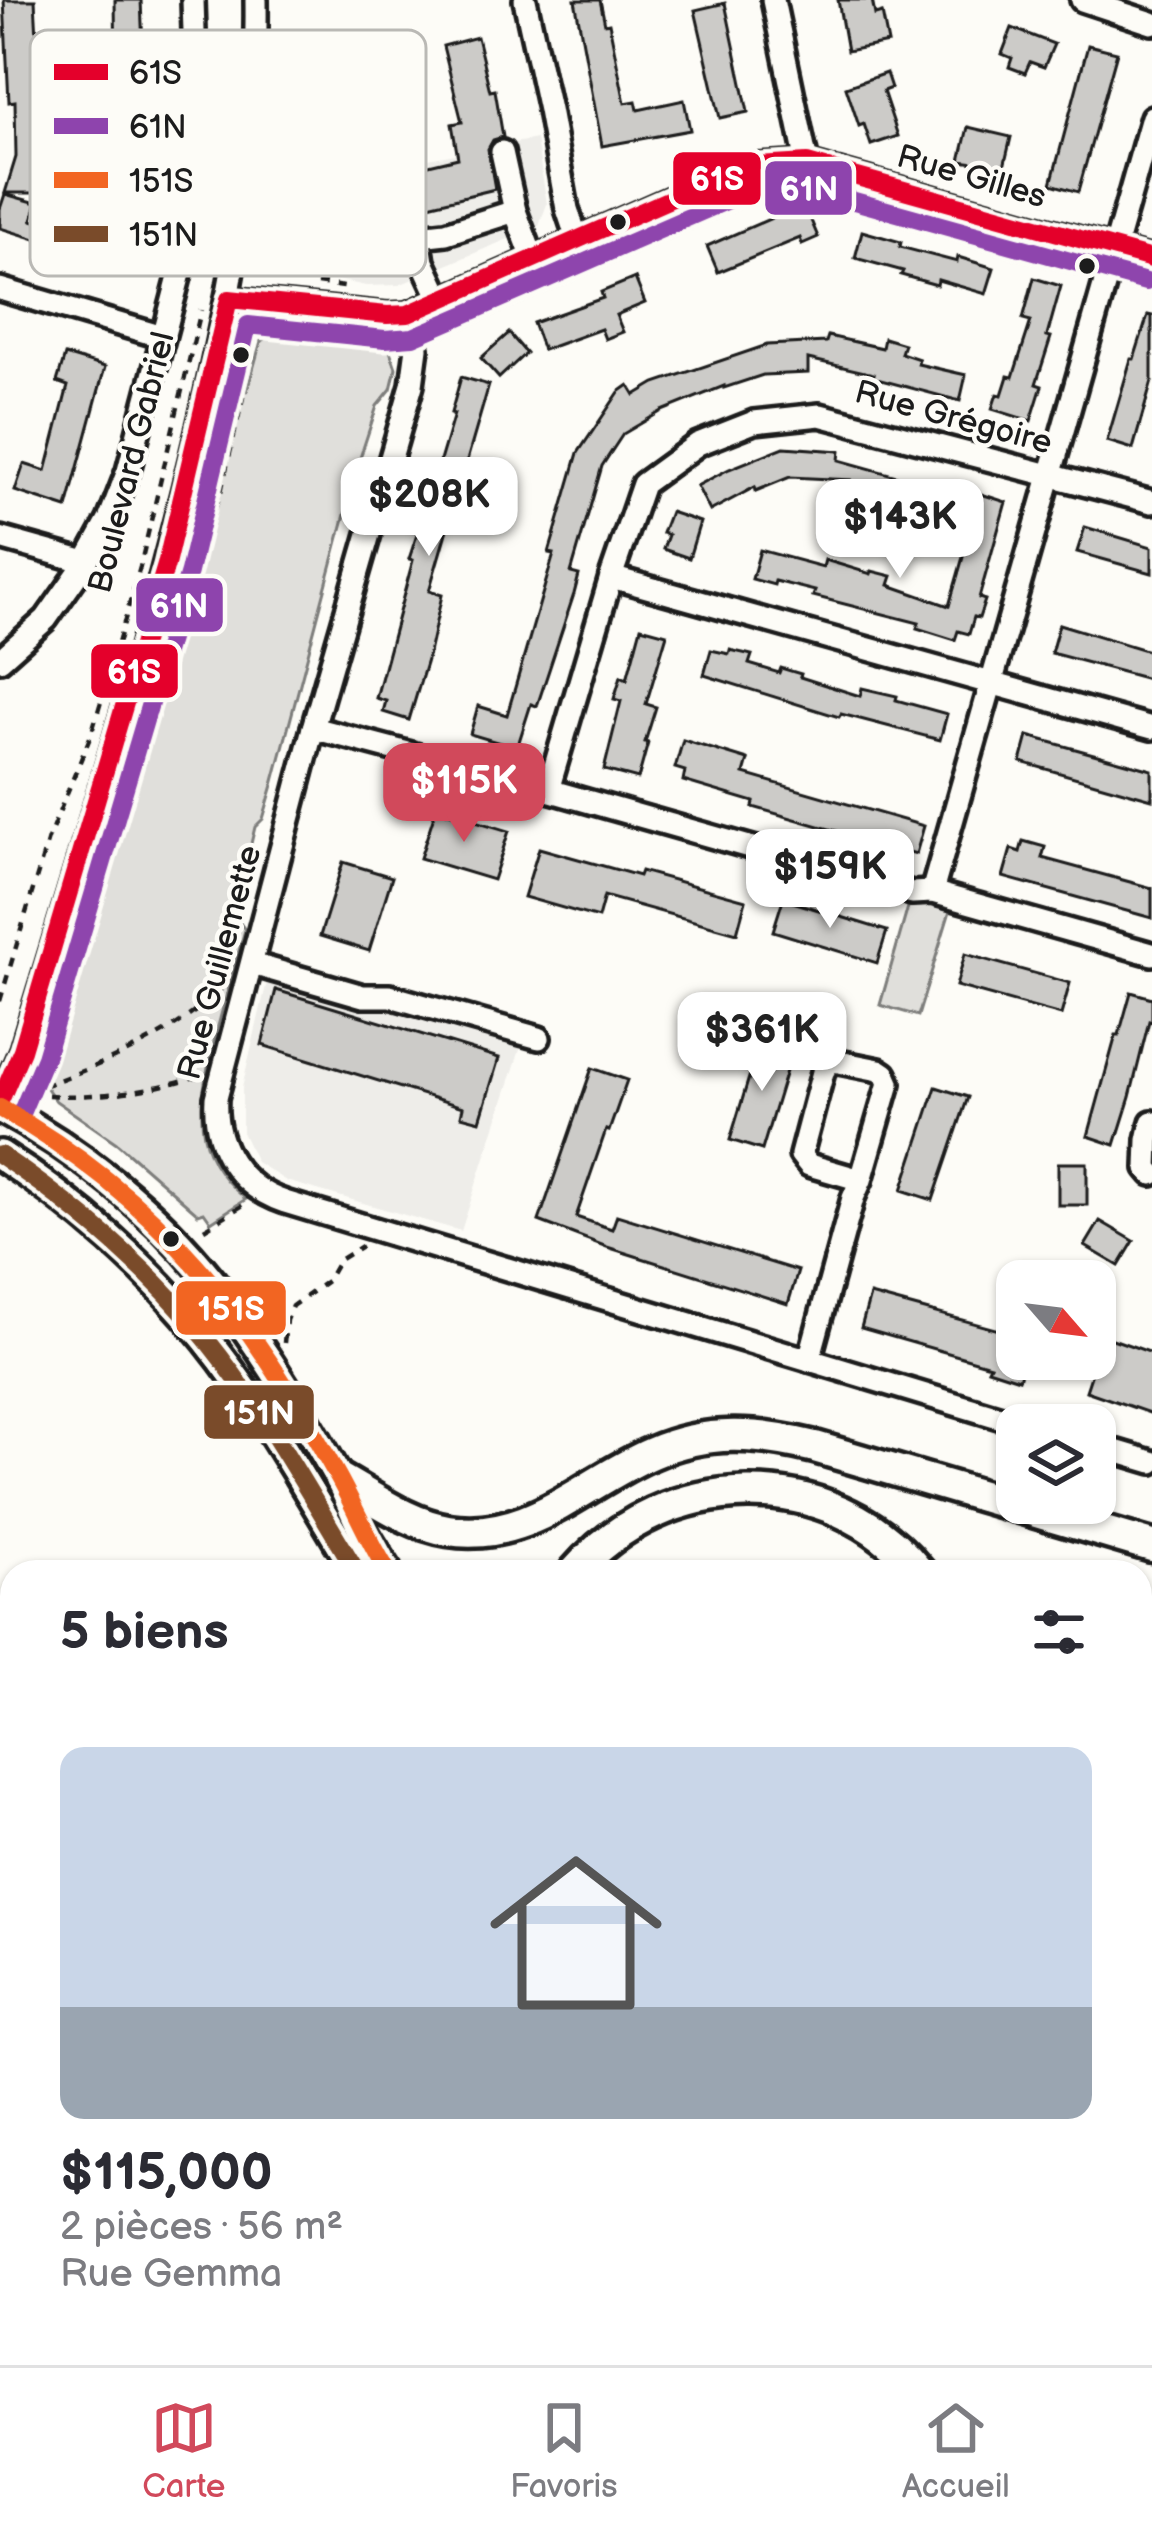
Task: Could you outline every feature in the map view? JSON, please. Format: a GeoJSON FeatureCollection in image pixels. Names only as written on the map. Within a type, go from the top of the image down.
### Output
{"type":"FeatureCollection","features":[{"type":"Feature","properties":{"kind":"highway"},"geometry":{"type":"LineString","coordinates":[[340,1479],[426,1525],[483,1532],[539,1517],[665,1448],[698,1438],[743,1434],[815,1447],[1152,1546]]}},
{"type":"Feature","properties":{"kind":"highway"},"geometry":{"type":"LineString","coordinates":[[587,1560],[605,1542],[655,1510],[730,1491],[780,1494],[831,1507],[876,1531],[909,1560]]}},
{"type":"Feature","properties":{"kind":"main road"},"geometry":{"type":"LineString","coordinates":[[0,1105],[63,1146],[145,1211],[213,1283],[340,1479],[380,1560]]}},
{"type":"Feature","properties":{"kind":"main road"},"geometry":{"type":"LineString","coordinates":[[0,1155],[100,1231],[188,1317],[252,1404],[350,1560]]}},
{"type":"Feature","properties":{"kind":"street"},"geometry":{"type":"LineString","coordinates":[[193,0],[194,30]]}},
{"type":"Feature","properties":{"kind":"street","name":"Boulevard Gabriel"},"geometry":{"type":"LineString","coordinates":[[255,30],[256,0]]}},
{"type":"Feature","properties":{"kind":"street"},"geometry":{"type":"LineString","coordinates":[[525,0],[578,242]]}},
{"type":"Feature","properties":{"kind":"street"},"geometry":{"type":"LineString","coordinates":[[772,0],[807,163]]}},
{"type":"Feature","properties":{"kind":"street"},"geometry":{"type":"LineString","coordinates":[[1082,0],[1152,23]]}},
{"type":"Feature","properties":{"kind":"street"},"geometry":{"type":"LineString","coordinates":[[932,892],[1152,117]]}},
{"type":"Feature","properties":{"kind":"street"},"geometry":{"type":"LineString","coordinates":[[502,152],[515,211],[534,261]]}},
{"type":"Feature","properties":{"kind":"street","name":"Rue Gilles"},"geometry":{"type":"LineString","coordinates":[[229,299],[408,314],[743,167],[807,163],[1152,259]]}},
{"type":"Feature","properties":{"kind":"street"},"geometry":{"type":"LineString","coordinates":[[426,235],[515,211]]}},
{"type":"Feature","properties":{"kind":"street"},"geometry":{"type":"LineString","coordinates":[[426,268],[441,301]]}},
{"type":"Feature","properties":{"kind":"street"},"geometry":{"type":"LineString","coordinates":[[0,661],[46,620],[110,520],[128,471],[179,276]]}},
{"type":"Feature","properties":{"kind":"street","name":"Boulevard Gabriel"},"geometry":{"type":"LineString","coordinates":[[0,1105],[22,1050],[156,600],[232,276]]}},
{"type":"Feature","properties":{"kind":"street"},"geometry":{"type":"LineString","coordinates":[[0,289],[163,337]]}},
{"type":"Feature","properties":{"kind":"street","name":"Rue Guillemette"},"geometry":{"type":"LineString","coordinates":[[408,314],[417,348],[416,366],[221,1075],[215,1108],[229,1158],[248,1182],[275,1199],[996,1416]]}},
{"type":"Feature","properties":{"kind":"street","name":"Rue Grégoire"},"geometry":{"type":"LineString","coordinates":[[548,790],[643,484],[698,443],[754,422],[820,415],[1152,502]]}},
{"type":"Feature","properties":{"kind":"street"},"geometry":{"type":"LineString","coordinates":[[0,538],[86,562]]}},
{"type":"Feature","properties":{"kind":"street"},"geometry":{"type":"LineString","coordinates":[[611,578],[1152,728]]}},
{"type":"Feature","properties":{"kind":"street"},"geometry":{"type":"LineString","coordinates":[[313,728],[1152,954]]}},
{"type":"Feature","properties":{"kind":"street"},"geometry":{"type":"LineString","coordinates":[[252,964],[539,1038]]}},
{"type":"Feature","properties":{"kind":"street"},"geometry":{"type":"LineString","coordinates":[[809,1360],[853,1198],[861,1180],[888,1080],[879,1070],[834,1061],[822,1073],[801,1155],[813,1167],[861,1180]]}},
{"type":"Feature","properties":{"kind":"street"},"geometry":{"type":"LineString","coordinates":[[1152,1123],[1147,1168],[1152,1174]]}},
{"type":"Feature","properties":{"kind":"street"},"geometry":{"type":"LineString","coordinates":[[1116,1451],[1152,1462]]}},
{"type":"Feature","properties":{"kind":"path"},"geometry":{"type":"LineString","coordinates":[[316,283],[366,290]]}},
{"type":"Feature","properties":{"kind":"path","name":"Boulevard Gabriel"},"geometry":{"type":"LineString","coordinates":[[0,1001],[48,839],[106,686],[140,567],[203,301]]}},
{"type":"Feature","properties":{"kind":"path"},"geometry":{"type":"LineString","coordinates":[[56,1024],[176,621],[221,492],[245,389]]}},
{"type":"Feature","properties":{"kind":"path"},"geometry":{"type":"LineString","coordinates":[[0,963],[10,966]]}},
{"type":"Feature","properties":{"kind":"path"},"geometry":{"type":"LineString","coordinates":[[43,1086],[143,1045],[202,1007],[224,985]]}},
{"type":"Feature","properties":{"kind":"path"},"geometry":{"type":"LineString","coordinates":[[48,1095],[118,1093],[221,1075]]}},
{"type":"Feature","properties":{"kind":"path"},"geometry":{"type":"LineString","coordinates":[[204,1229],[249,1201]]}},
{"type":"Feature","properties":{"kind":"path"},"geometry":{"type":"LineString","coordinates":[[284,1349],[292,1306],[327,1281],[339,1260],[386,1231]]}},
{"type":"Feature","properties":{"kind":"shaded area"},"geometry":{"type":"Polygon","coordinates":[[[536,139],[547,204],[539,226],[426,274],[426,159],[536,139]]]}},
{"type":"Feature","properties":{"kind":"shaded area"},"geometry":{"type":"Polygon","coordinates":[[[318,276],[420,276],[399,285],[366,286],[318,276]]]}},
{"type":"Feature","properties":{"kind":"shaded area"},"geometry":{"type":"Polygon","coordinates":[[[278,331],[377,341],[390,351],[396,368],[360,458],[234,914],[245,930],[209,1062],[202,1125],[214,1163],[246,1199],[211,1222],[118,1144],[56,1101],[44,1078],[216,509],[243,390],[247,391],[261,341],[278,331]]]}},
{"type":"Feature","properties":{"kind":"shaded area"},"geometry":{"type":"Polygon","coordinates":[[[912,893],[954,898],[918,1016],[880,1005],[912,893]]]}},
{"type":"Feature","properties":{"kind":"shaded area"},"geometry":{"type":"Polygon","coordinates":[[[273,956],[527,1028],[461,1231],[286,1181],[256,1162],[242,1132],[242,1088],[273,956]]]}},
{"type":"Feature","properties":{"kind":"building"},"geometry":{"type":"Polygon","coordinates":[[[4,0],[35,0],[37,30],[30,30],[30,193],[5,193],[16,157],[15,101],[9,102],[4,0]]]}},
{"type":"Feature","properties":{"kind":"building"},"geometry":{"type":"Polygon","coordinates":[[[115,0],[141,0],[142,30],[115,30],[115,0]]]}},
{"type":"Feature","properties":{"kind":"building"},"geometry":{"type":"Polygon","coordinates":[[[575,0],[600,0],[625,103],[636,101],[638,110],[684,100],[690,130],[602,146],[575,0]]]}},
{"type":"Feature","properties":{"kind":"building"},"geometry":{"type":"Polygon","coordinates":[[[838,0],[872,0],[875,15],[882,13],[888,43],[847,51],[838,0]]]}},
{"type":"Feature","properties":{"kind":"building"},"geometry":{"type":"Polygon","coordinates":[[[725,3],[748,112],[720,118],[695,10],[725,3]]]}},
{"type":"Feature","properties":{"kind":"building"},"geometry":{"type":"Polygon","coordinates":[[[1012,28],[1054,44],[1044,67],[1030,62],[1025,73],[1009,67],[1012,58],[1002,54],[1012,28]]]}},
{"type":"Feature","properties":{"kind":"building"},"geometry":{"type":"Polygon","coordinates":[[[477,37],[490,91],[495,90],[503,137],[493,140],[488,149],[495,189],[426,206],[426,166],[458,158],[452,124],[462,122],[443,46],[477,37]]]}},
{"type":"Feature","properties":{"kind":"building"},"geometry":{"type":"Polygon","coordinates":[[[1088,45],[1117,52],[1078,192],[1051,184],[1088,45]]]}},
{"type":"Feature","properties":{"kind":"building"},"geometry":{"type":"Polygon","coordinates":[[[886,73],[891,88],[883,91],[898,136],[871,145],[846,87],[886,73]]]}},
{"type":"Feature","properties":{"kind":"building"},"geometry":{"type":"Polygon","coordinates":[[[968,127],[1011,137],[1004,167],[960,161],[968,127]]]}},
{"type":"Feature","properties":{"kind":"building"},"geometry":{"type":"Polygon","coordinates":[[[5,194],[30,201],[30,237],[0,228],[5,194]]]}},
{"type":"Feature","properties":{"kind":"building"},"geometry":{"type":"Polygon","coordinates":[[[804,204],[818,237],[802,244],[800,238],[718,272],[707,246],[804,204]]]}},
{"type":"Feature","properties":{"kind":"building"},"geometry":{"type":"Polygon","coordinates":[[[862,231],[901,242],[900,247],[994,268],[986,294],[938,280],[937,285],[855,258],[862,231]]]}},
{"type":"Feature","properties":{"kind":"building"},"geometry":{"type":"Polygon","coordinates":[[[635,278],[645,303],[616,315],[623,332],[605,339],[601,329],[543,350],[533,323],[603,298],[601,292],[635,278]]]}},
{"type":"Feature","properties":{"kind":"building"},"geometry":{"type":"Polygon","coordinates":[[[1034,278],[1061,286],[1031,421],[992,409],[1008,376],[1013,377],[1031,321],[1023,319],[1034,278]]]}},
{"type":"Feature","properties":{"kind":"building"},"geometry":{"type":"Polygon","coordinates":[[[1148,315],[1152,316],[1152,381],[1133,449],[1107,441],[1148,315]]]}},
{"type":"Feature","properties":{"kind":"building"},"geometry":{"type":"Polygon","coordinates":[[[509,333],[526,353],[499,378],[481,358],[509,333]]]}},
{"type":"Feature","properties":{"kind":"building"},"geometry":{"type":"Polygon","coordinates":[[[828,336],[882,348],[884,338],[904,344],[901,353],[919,359],[918,364],[966,375],[960,401],[808,359],[808,373],[763,375],[724,386],[662,411],[623,434],[602,466],[571,573],[579,575],[574,594],[537,706],[531,704],[517,748],[470,734],[478,706],[507,715],[578,453],[619,392],[629,385],[635,395],[655,383],[767,345],[826,342],[828,336]]]}},
{"type":"Feature","properties":{"kind":"building"},"geometry":{"type":"Polygon","coordinates":[[[65,355],[105,367],[67,508],[15,491],[24,464],[46,471],[68,386],[57,382],[65,355]]]}},
{"type":"Feature","properties":{"kind":"building"},"geometry":{"type":"Polygon","coordinates":[[[461,377],[489,385],[429,591],[442,595],[409,720],[383,712],[386,701],[376,698],[413,560],[409,559],[431,492],[424,490],[431,470],[437,471],[461,377]]]}},
{"type":"Feature","properties":{"kind":"building"},"geometry":{"type":"Polygon","coordinates":[[[784,447],[840,451],[839,460],[936,487],[929,512],[848,491],[851,480],[790,477],[756,491],[755,487],[710,511],[697,486],[784,447]]]}},
{"type":"Feature","properties":{"kind":"building"},"geometry":{"type":"Polygon","coordinates":[[[981,494],[1006,502],[979,598],[985,600],[979,618],[974,617],[969,634],[958,631],[955,640],[917,628],[919,623],[813,596],[815,591],[752,579],[760,550],[823,567],[825,560],[892,576],[889,585],[949,606],[981,494]]]}},
{"type":"Feature","properties":{"kind":"building"},"geometry":{"type":"Polygon","coordinates":[[[670,512],[700,522],[689,558],[663,549],[668,535],[662,533],[670,512]]]}},
{"type":"Feature","properties":{"kind":"building"},"geometry":{"type":"Polygon","coordinates":[[[1085,527],[1152,547],[1152,573],[1077,552],[1085,527]]]}},
{"type":"Feature","properties":{"kind":"building"},"geometry":{"type":"Polygon","coordinates":[[[1059,624],[1152,652],[1152,680],[1051,653],[1059,624]]]}},
{"type":"Feature","properties":{"kind":"building"},"geometry":{"type":"Polygon","coordinates":[[[641,627],[667,634],[646,704],[656,707],[638,779],[604,770],[621,701],[614,699],[621,676],[627,679],[641,627]]]}},
{"type":"Feature","properties":{"kind":"building"},"geometry":{"type":"Polygon","coordinates":[[[711,650],[752,655],[749,664],[779,673],[781,668],[860,696],[862,688],[897,696],[896,700],[947,714],[940,740],[839,717],[704,675],[711,650]]]}},
{"type":"Feature","properties":{"kind":"building"},"geometry":{"type":"Polygon","coordinates":[[[1028,736],[1152,770],[1152,799],[1021,762],[1028,736]]]}},
{"type":"Feature","properties":{"kind":"building"},"geometry":{"type":"Polygon","coordinates":[[[683,740],[748,760],[744,774],[924,826],[916,854],[753,807],[754,802],[683,781],[685,771],[675,768],[683,740]]]}},
{"type":"Feature","properties":{"kind":"building"},"geometry":{"type":"Polygon","coordinates":[[[436,809],[509,831],[493,880],[420,858],[436,809]]]}},
{"type":"Feature","properties":{"kind":"building"},"geometry":{"type":"Polygon","coordinates":[[[1023,841],[1045,847],[1042,858],[1152,888],[1152,918],[1003,877],[1011,849],[1020,852],[1023,841]]]}},
{"type":"Feature","properties":{"kind":"building"},"geometry":{"type":"Polygon","coordinates":[[[539,848],[746,900],[737,933],[604,896],[598,918],[524,897],[539,848]]]}},
{"type":"Feature","properties":{"kind":"building"},"geometry":{"type":"Polygon","coordinates":[[[343,862],[392,877],[369,951],[320,936],[343,862]]]}},
{"type":"Feature","properties":{"kind":"building"},"geometry":{"type":"Polygon","coordinates":[[[783,899],[887,931],[877,963],[773,931],[783,899]]]}},
{"type":"Feature","properties":{"kind":"building"},"geometry":{"type":"Polygon","coordinates":[[[965,954],[1070,983],[1061,1015],[956,986],[965,954]]]}},
{"type":"Feature","properties":{"kind":"building"},"geometry":{"type":"Polygon","coordinates":[[[276,990],[499,1058],[480,1121],[461,1116],[463,1107],[262,1045],[276,990]]]}},
{"type":"Feature","properties":{"kind":"building"},"geometry":{"type":"Polygon","coordinates":[[[1131,992],[1152,998],[1152,1022],[1115,1145],[1088,1136],[1131,992]]]}},
{"type":"Feature","properties":{"kind":"building"},"geometry":{"type":"Polygon","coordinates":[[[761,1038],[793,1048],[762,1150],[730,1140],[761,1038]]]}},
{"type":"Feature","properties":{"kind":"building"},"geometry":{"type":"Polygon","coordinates":[[[592,1068],[627,1080],[576,1217],[612,1229],[617,1215],[798,1271],[788,1304],[539,1221],[592,1068]]]}},
{"type":"Feature","properties":{"kind":"building"},"geometry":{"type":"Polygon","coordinates":[[[936,1087],[968,1097],[933,1200],[902,1190],[936,1087]]]}},
{"type":"Feature","properties":{"kind":"building"},"geometry":{"type":"Polygon","coordinates":[[[1058,1163],[1087,1163],[1087,1205],[1058,1205],[1058,1163]]]}},
{"type":"Feature","properties":{"kind":"building"},"geometry":{"type":"Polygon","coordinates":[[[1100,1221],[1134,1241],[1119,1266],[1116,1260],[1085,1246],[1100,1221]]]}},
{"type":"Feature","properties":{"kind":"building"},"geometry":{"type":"Polygon","coordinates":[[[870,1295],[996,1329],[996,1372],[988,1369],[990,1365],[861,1328],[870,1295]]]}},
{"type":"Feature","properties":{"kind":"building"},"geometry":{"type":"Polygon","coordinates":[[[1116,1340],[1152,1353],[1152,1414],[1086,1391],[1090,1380],[1116,1380],[1116,1340]]]}},
{"type":"Feature","properties":{"kind":"transit line","name":"61S"},"geometry":{"type":"LineString","coordinates":[[0,1101],[22,1050],[166,565],[229,299],[408,314],[743,167],[807,163],[1152,259]]}},
{"type":"Feature","properties":{"kind":"transit line","name":"61N"},"geometry":{"type":"LineString","coordinates":[[22,1111],[45,1057],[189,572],[248,325],[385,339],[413,337],[749,191],[804,187],[1146,282]]}},
{"type":"Feature","properties":{"kind":"transit line","name":"151S"},"geometry":{"type":"LineString","coordinates":[[0,1108],[109,1182],[196,1266],[234,1312],[304,1417],[381,1560]]}},
{"type":"Feature","properties":{"kind":"transit line","name":"151N"},"geometry":{"type":"LineString","coordinates":[[0,1155],[110,1240],[184,1313],[267,1424],[350,1560]]}}]}
